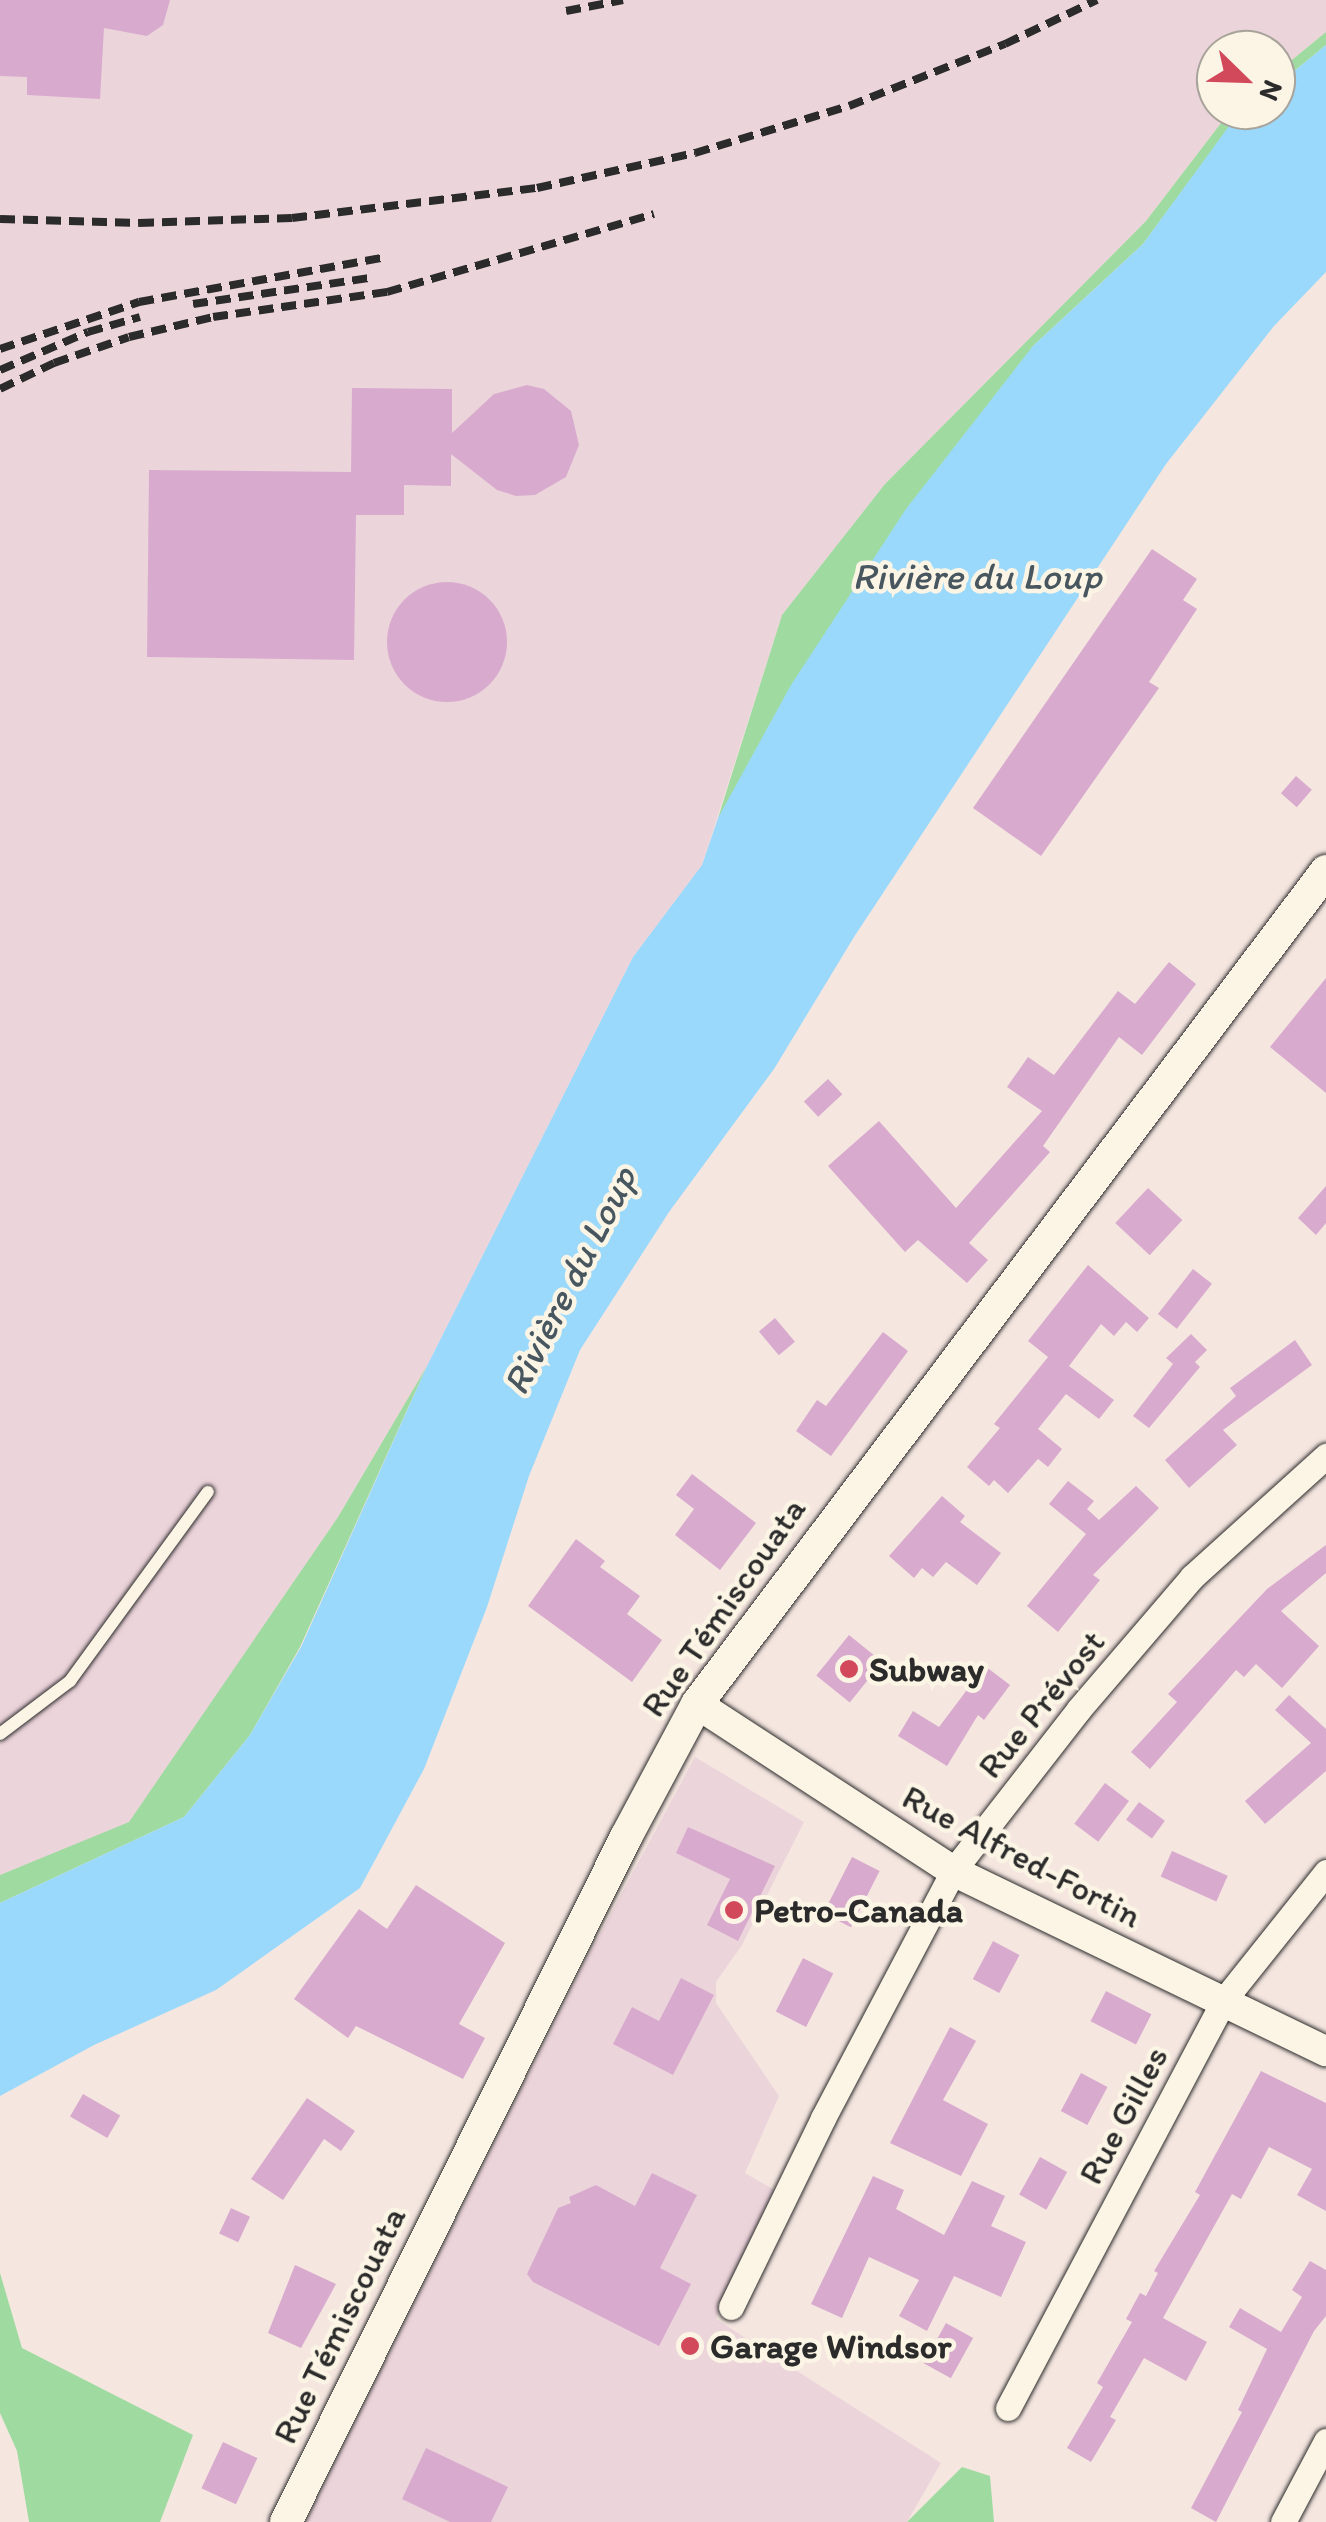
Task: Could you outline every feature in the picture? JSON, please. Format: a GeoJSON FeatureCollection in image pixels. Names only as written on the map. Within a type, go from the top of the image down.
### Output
{"type":"FeatureCollection","features":[{"type":"Feature","properties":{"kind":"main road","name":"Rue Témiscouata"},"geometry":{"type":"LineString","coordinates":[[286,2522],[626,1838],[697,1704],[1326,871]]}},
{"type":"Feature","properties":{"kind":"street","name":"Rue Prévost"},"geometry":{"type":"LineString","coordinates":[[731,2307],[823,2118],[953,1870],[1079,1708],[1192,1577],[1326,1456]]}},
{"type":"Feature","properties":{"kind":"street","name":"Rue Alfred-Fortin"},"geometry":{"type":"LineString","coordinates":[[697,1704],[953,1870],[1326,2051]]}},
{"type":"Feature","properties":{"kind":"street","name":"Rue Gilles"},"geometry":{"type":"LineString","coordinates":[[1008,2408],[1224,2000],[1326,1872]]}},
{"type":"Feature","properties":{"kind":"street"},"geometry":{"type":"LineString","coordinates":[[1283,2522],[1326,2442]]}},
{"type":"Feature","properties":{"kind":"lane"},"geometry":{"type":"LineString","coordinates":[[0,1734],[70,1681],[208,1492]]}},
{"type":"Feature","properties":{"kind":"shaded area"},"geometry":{"type":"Polygon","coordinates":[[[0,0],[1326,0],[1326,32],[1296,57],[1296,30],[1196,30],[1196,130],[1216,130],[1146,221],[885,484],[782,615],[702,865],[633,957],[427,1366],[338,1517],[129,1823],[0,1875],[0,0]]]}},
{"type":"Feature","properties":{"kind":"shaded area"},"geometry":{"type":"Polygon","coordinates":[[[695,1757],[804,1822],[742,1945],[716,1982],[716,2003],[779,2096],[745,2173],[778,2192],[716,2319],[941,2463],[907,2522],[306,2522],[586,1960],[695,1757]]]}},
{"type":"Feature","properties":{"kind":"green space"},"geometry":{"type":"Polygon","coordinates":[[[1326,32],[1326,45],[1296,70],[1296,57],[1326,32]]]}},
{"type":"Feature","properties":{"kind":"green space"},"geometry":{"type":"Polygon","coordinates":[[[1216,130],[1227,130],[1143,244],[1033,346],[718,818],[782,615],[885,484],[1146,221],[1216,130]]]}},
{"type":"Feature","properties":{"kind":"green space"},"geometry":{"type":"Polygon","coordinates":[[[427,1366],[300,1647],[250,1735],[184,1817],[0,1903],[0,1875],[129,1822],[338,1517],[427,1366]]]}},
{"type":"Feature","properties":{"kind":"green space"},"geometry":{"type":"Polygon","coordinates":[[[0,2273],[22,2348],[193,2435],[160,2522],[29,2522],[17,2451],[0,2413],[0,2273]]]}},
{"type":"Feature","properties":{"kind":"green space"},"geometry":{"type":"Polygon","coordinates":[[[962,2467],[990,2476],[994,2522],[907,2522],[962,2467]]]}},
{"type":"Feature","properties":{"kind":"water","name":"Rivière du Loup"},"geometry":{"type":"Polygon","coordinates":[[[1326,45],[1326,272],[1274,326],[1166,464],[854,937],[774,1069],[669,1212],[580,1350],[529,1476],[487,1607],[424,1769],[360,1888],[216,1990],[94,2045],[0,2096],[0,1903],[184,1817],[250,1735],[301,1647],[427,1366],[633,957],[702,865],[718,818],[791,685],[906,509],[1033,346],[1143,244],[1226,130],[1296,130],[1296,70],[1326,45]]]}},
{"type":"Feature","properties":{"kind":"building"},"geometry":{"type":"Polygon","coordinates":[[[0,0],[170,0],[163,25],[147,36],[104,28],[100,99],[27,95],[27,77],[0,76],[0,0]]]}},
{"type":"Feature","properties":{"kind":"building"},"geometry":{"type":"Polygon","coordinates":[[[527,385],[544,389],[571,411],[579,445],[566,477],[535,495],[516,496],[497,490],[451,454],[451,486],[404,485],[404,515],[356,515],[354,660],[147,657],[149,470],[351,472],[352,388],[452,389],[452,433],[494,394],[527,385]]]}},
{"type":"Feature","properties":{"kind":"building"},"geometry":{"type":"Polygon","coordinates":[[[1152,549],[1197,579],[1183,600],[1197,609],[1149,682],[1159,688],[1041,856],[973,808],[1152,549]]]}},
{"type":"Feature","properties":{"kind":"building"},"geometry":{"type":"Polygon","coordinates":[[[447,582],[470,587],[489,600],[502,619],[507,642],[502,665],[489,684],[470,697],[447,702],[424,697],[405,684],[392,665],[387,642],[392,619],[405,600],[424,587],[447,582]]]}},
{"type":"Feature","properties":{"kind":"building"},"geometry":{"type":"Polygon","coordinates":[[[1296,776],[1312,790],[1297,807],[1281,793],[1296,776]]]}},
{"type":"Feature","properties":{"kind":"building"},"geometry":{"type":"Polygon","coordinates":[[[1169,962],[1196,984],[1142,1055],[1119,1037],[1043,1146],[1050,1152],[969,1243],[988,1260],[967,1283],[918,1240],[905,1252],[828,1166],[879,1121],[956,1208],[1042,1111],[1007,1087],[1028,1057],[1054,1075],[1118,991],[1135,1004],[1169,962]]]}},
{"type":"Feature","properties":{"kind":"building"},"geometry":{"type":"Polygon","coordinates":[[[1326,978],[1326,1093],[1270,1047],[1326,978]]]}},
{"type":"Feature","properties":{"kind":"building"},"geometry":{"type":"Polygon","coordinates":[[[828,1079],[842,1094],[818,1117],[804,1102],[828,1079]]]}},
{"type":"Feature","properties":{"kind":"building"},"geometry":{"type":"Polygon","coordinates":[[[1326,1186],[1326,1223],[1316,1235],[1298,1218],[1326,1186]]]}},
{"type":"Feature","properties":{"kind":"building"},"geometry":{"type":"Polygon","coordinates":[[[1148,1188],[1182,1220],[1150,1255],[1115,1223],[1148,1188]]]}},
{"type":"Feature","properties":{"kind":"building"},"geometry":{"type":"Polygon","coordinates":[[[1088,1265],[1149,1318],[1137,1332],[1126,1322],[1114,1336],[1101,1324],[1069,1366],[1114,1400],[1099,1419],[1066,1394],[1038,1429],[1062,1449],[1048,1467],[1038,1459],[1008,1493],[994,1480],[989,1486],[967,1467],[1000,1428],[994,1424],[1048,1357],[1028,1341],[1088,1265]]]}},
{"type":"Feature","properties":{"kind":"building"},"geometry":{"type":"Polygon","coordinates":[[[1193,1269],[1212,1284],[1177,1329],[1158,1314],[1193,1269]]]}},
{"type":"Feature","properties":{"kind":"building"},"geometry":{"type":"Polygon","coordinates":[[[775,1318],[795,1342],[779,1355],[759,1331],[775,1318]]]}},
{"type":"Feature","properties":{"kind":"building"},"geometry":{"type":"Polygon","coordinates":[[[883,1332],[908,1351],[831,1456],[796,1431],[817,1400],[826,1406],[883,1332]]]}},
{"type":"Feature","properties":{"kind":"building"},"geometry":{"type":"Polygon","coordinates":[[[1191,1334],[1207,1350],[1195,1362],[1200,1367],[1149,1428],[1133,1416],[1173,1364],[1166,1358],[1191,1334]]]}},
{"type":"Feature","properties":{"kind":"building"},"geometry":{"type":"Polygon","coordinates":[[[1295,1340],[1312,1365],[1223,1430],[1237,1445],[1189,1488],[1165,1460],[1236,1396],[1230,1388],[1295,1340]]]}},
{"type":"Feature","properties":{"kind":"building"},"geometry":{"type":"Polygon","coordinates":[[[692,1474],[756,1523],[720,1570],[675,1535],[694,1509],[676,1495],[692,1474]]]}},
{"type":"Feature","properties":{"kind":"building"},"geometry":{"type":"Polygon","coordinates":[[[1068,1481],[1094,1501],[1087,1509],[1099,1520],[1136,1486],[1159,1508],[1093,1575],[1100,1580],[1058,1632],[1027,1606],[1086,1534],[1049,1504],[1068,1481]]]}},
{"type":"Feature","properties":{"kind":"building"},"geometry":{"type":"Polygon","coordinates":[[[942,1496],[965,1516],[960,1522],[1001,1553],[977,1585],[946,1562],[933,1577],[922,1568],[914,1578],[889,1556],[942,1496]]]}},
{"type":"Feature","properties":{"kind":"building"},"geometry":{"type":"Polygon","coordinates":[[[576,1539],[605,1561],[600,1567],[640,1596],[627,1614],[662,1640],[632,1682],[528,1606],[576,1539]]]}},
{"type":"Feature","properties":{"kind":"building"},"geometry":{"type":"Polygon","coordinates":[[[1326,1545],[1326,1573],[1281,1611],[1319,1646],[1282,1688],[1256,1664],[1244,1677],[1236,1670],[1150,1769],[1131,1752],[1177,1702],[1168,1694],[1267,1589],[1326,1545]]]}},
{"type":"Feature","properties":{"kind":"building","name":"Subway"},"geometry":{"type":"Polygon","coordinates":[[[849,1635],[882,1662],[850,1702],[816,1675],[849,1635]]]}},
{"type":"Feature","properties":{"kind":"building"},"geometry":{"type":"Polygon","coordinates":[[[985,1666],[1010,1685],[984,1720],[978,1715],[947,1766],[898,1736],[913,1711],[939,1727],[985,1666]]]}},
{"type":"Feature","properties":{"kind":"building"},"geometry":{"type":"Polygon","coordinates":[[[1289,1695],[1326,1729],[1326,1771],[1265,1824],[1245,1801],[1311,1743],[1275,1710],[1289,1695]]]}},
{"type":"Feature","properties":{"kind":"building"},"geometry":{"type":"Polygon","coordinates":[[[1105,1783],[1129,1801],[1098,1842],[1074,1824],[1105,1783]]]}},
{"type":"Feature","properties":{"kind":"building"},"geometry":{"type":"Polygon","coordinates":[[[1139,1802],[1165,1821],[1152,1839],[1126,1820],[1139,1802]]]}},
{"type":"Feature","properties":{"kind":"building","name":"Petro-Canada"},"geometry":{"type":"Polygon","coordinates":[[[688,1827],[775,1866],[738,1941],[707,1925],[730,1879],[676,1853],[688,1827]]]}},
{"type":"Feature","properties":{"kind":"building"},"geometry":{"type":"Polygon","coordinates":[[[1172,1851],[1228,1876],[1216,1901],[1161,1877],[1172,1851]]]}},
{"type":"Feature","properties":{"kind":"building"},"geometry":{"type":"Polygon","coordinates":[[[852,1857],[880,1871],[851,1927],[823,1913],[852,1857]]]}},
{"type":"Feature","properties":{"kind":"building"},"geometry":{"type":"Polygon","coordinates":[[[416,1885],[505,1943],[459,2024],[485,2038],[463,2079],[356,2026],[348,2038],[294,1999],[359,1909],[387,1929],[416,1885]]]}},
{"type":"Feature","properties":{"kind":"building"},"geometry":{"type":"Polygon","coordinates":[[[993,1941],[1019,1955],[999,1993],[973,1979],[993,1941]]]}},
{"type":"Feature","properties":{"kind":"building"},"geometry":{"type":"Polygon","coordinates":[[[803,1958],[833,1973],[806,2027],[776,2011],[803,1958]]]}},
{"type":"Feature","properties":{"kind":"building"},"geometry":{"type":"Polygon","coordinates":[[[681,1978],[714,1995],[673,2075],[613,2044],[632,2007],[659,2021],[681,1978]]]}},
{"type":"Feature","properties":{"kind":"building"},"geometry":{"type":"Polygon","coordinates":[[[1106,1991],[1151,2014],[1136,2044],[1091,2021],[1106,1991]]]}},
{"type":"Feature","properties":{"kind":"building"},"geometry":{"type":"Polygon","coordinates":[[[950,2027],[976,2041],[943,2100],[988,2124],[961,2176],[890,2143],[950,2027]]]}},
{"type":"Feature","properties":{"kind":"building"},"geometry":{"type":"Polygon","coordinates":[[[1261,2071],[1326,2103],[1326,2211],[1297,2195],[1312,2169],[1269,2147],[1241,2199],[1232,2194],[1163,2318],[1207,2342],[1186,2381],[1144,2358],[1110,2417],[1116,2420],[1091,2462],[1067,2448],[1103,2387],[1097,2383],[1132,2322],[1126,2319],[1140,2293],[1146,2296],[1158,2273],[1154,2271],[1200,2195],[1195,2192],[1261,2071]]]}},
{"type":"Feature","properties":{"kind":"building"},"geometry":{"type":"Polygon","coordinates":[[[1081,2073],[1107,2087],[1087,2125],[1061,2111],[1081,2073]]]}},
{"type":"Feature","properties":{"kind":"building"},"geometry":{"type":"Polygon","coordinates":[[[83,2094],[120,2116],[107,2138],[70,2117],[83,2094]]]}},
{"type":"Feature","properties":{"kind":"building"},"geometry":{"type":"Polygon","coordinates":[[[307,2098],[355,2131],[341,2151],[324,2139],[283,2200],[251,2179],[307,2098]]]}},
{"type":"Feature","properties":{"kind":"building"},"geometry":{"type":"Polygon","coordinates":[[[1040,2157],[1067,2172],[1046,2210],[1019,2195],[1040,2157]]]}},
{"type":"Feature","properties":{"kind":"building"},"geometry":{"type":"Polygon","coordinates":[[[652,2173],[697,2195],[660,2268],[691,2284],[659,2346],[533,2282],[527,2274],[558,2208],[571,2203],[569,2197],[596,2185],[635,2206],[652,2173]]]}},
{"type":"Feature","properties":{"kind":"building"},"geometry":{"type":"Polygon","coordinates":[[[873,2176],[904,2190],[896,2209],[944,2235],[972,2181],[1005,2196],[991,2226],[1026,2242],[1001,2297],[954,2276],[927,2331],[899,2316],[919,2280],[869,2257],[842,2318],[811,2304],[873,2176]]]}},
{"type":"Feature","properties":{"kind":"building"},"geometry":{"type":"Polygon","coordinates":[[[231,2208],[250,2217],[238,2242],[219,2233],[231,2208]]]}},
{"type":"Feature","properties":{"kind":"building"},"geometry":{"type":"Polygon","coordinates":[[[1310,2261],[1326,2270],[1326,2316],[1314,2331],[1216,2522],[1191,2508],[1242,2412],[1238,2410],[1267,2349],[1229,2327],[1240,2308],[1281,2332],[1302,2297],[1292,2290],[1310,2261]]]}},
{"type":"Feature","properties":{"kind":"building"},"geometry":{"type":"Polygon","coordinates":[[[295,2265],[336,2284],[301,2348],[268,2333],[295,2265]]]}},
{"type":"Feature","properties":{"kind":"building"},"geometry":{"type":"Polygon","coordinates":[[[946,2323],[973,2338],[951,2378],[924,2363],[946,2323]]]}},
{"type":"Feature","properties":{"kind":"building"},"geometry":{"type":"Polygon","coordinates":[[[223,2442],[257,2458],[236,2504],[201,2488],[223,2442]]]}},
{"type":"Feature","properties":{"kind":"building"},"geometry":{"type":"Polygon","coordinates":[[[426,2448],[508,2487],[491,2522],[450,2522],[402,2499],[426,2448]]]}},
{"type":"Feature","properties":{"kind":"railway"},"geometry":{"type":"LineString","coordinates":[[566,11],[623,0]]}},
{"type":"Feature","properties":{"kind":"railway"},"geometry":{"type":"LineString","coordinates":[[0,219],[139,223],[292,218],[537,188],[695,153],[849,106],[1005,44],[1097,0]]}},
{"type":"Feature","properties":{"kind":"railway"},"geometry":{"type":"LineString","coordinates":[[0,389],[54,363],[129,337],[213,317],[387,292],[654,214]]}},
{"type":"Feature","properties":{"kind":"railway"},"geometry":{"type":"LineString","coordinates":[[0,349],[139,302],[382,258]]}},
{"type":"Feature","properties":{"kind":"railway"},"geometry":{"type":"LineString","coordinates":[[193,304],[370,278]]}},
{"type":"Feature","properties":{"kind":"railway"},"geometry":{"type":"LineString","coordinates":[[0,370],[88,332],[140,317]]}},
{"type":"Feature","properties":{"kind":"place","name":"Subway"},"geometry":{"type":"Point","coordinates":[849,1669]}},
{"type":"Feature","properties":{"kind":"place","name":"Petro-Canada"},"geometry":{"type":"Point","coordinates":[734,1910]}},
{"type":"Feature","properties":{"kind":"place","name":"Garage Windsor"},"geometry":{"type":"Point","coordinates":[690,2346]}}]}
